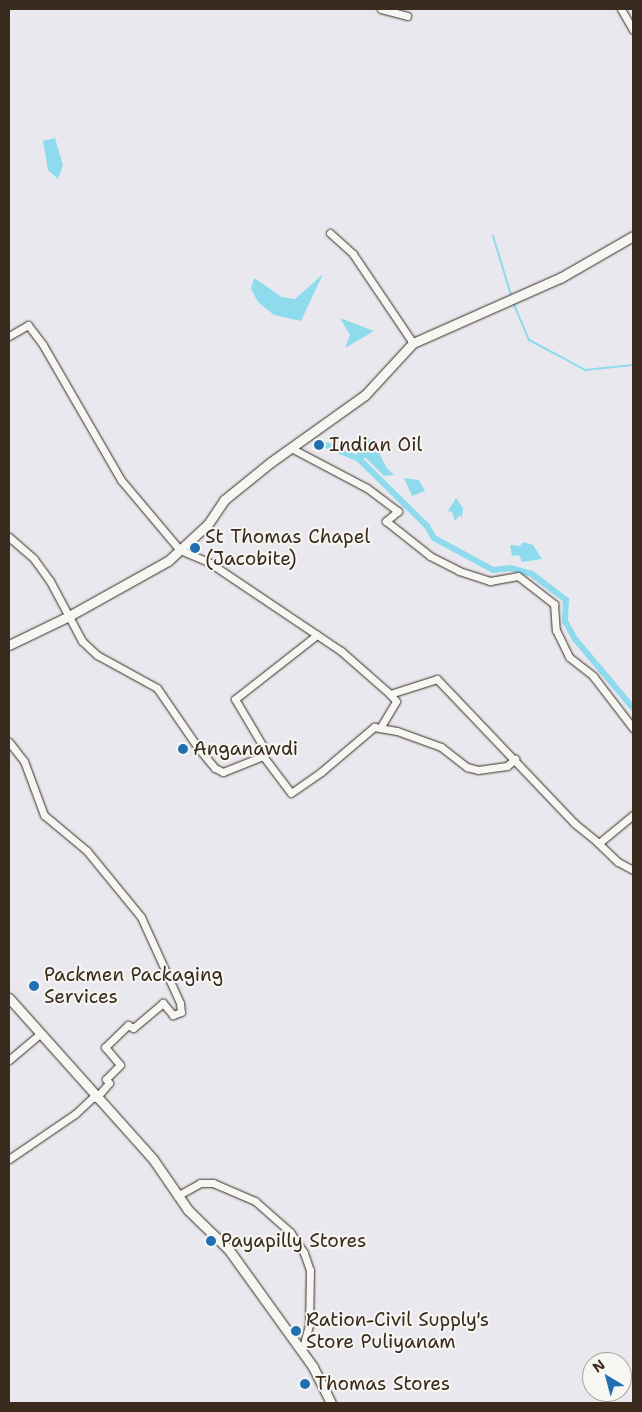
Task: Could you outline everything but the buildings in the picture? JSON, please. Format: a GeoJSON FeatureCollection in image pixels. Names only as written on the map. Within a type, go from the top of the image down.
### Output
{"type":"FeatureCollection","features":[{"type":"Feature","properties":{"kind":"main road"},"geometry":{"type":"LineString","coordinates":[[9,645],[68,616],[168,561],[208,524],[224,500],[291,448],[365,395],[413,343],[560,278],[633,236]]}},
{"type":"Feature","properties":{"kind":"main road"},"geometry":{"type":"LineString","coordinates":[[9,998],[95,1097],[153,1159],[188,1210],[229,1250],[302,1351],[331,1403]]}},
{"type":"Feature","properties":{"kind":"street"},"geometry":{"type":"LineString","coordinates":[[381,9],[407,16]]}},
{"type":"Feature","properties":{"kind":"street"},"geometry":{"type":"LineString","coordinates":[[621,9],[633,30]]}},
{"type":"Feature","properties":{"kind":"street"},"geometry":{"type":"LineString","coordinates":[[330,233],[353,254],[413,343]]}},
{"type":"Feature","properties":{"kind":"street"},"geometry":{"type":"LineString","coordinates":[[9,336],[28,325],[43,345],[120,480],[180,550],[210,563],[317,634],[341,651],[390,694],[396,701],[380,728]]}},
{"type":"Feature","properties":{"kind":"street"},"geometry":{"type":"LineString","coordinates":[[291,448],[375,494],[398,512],[386,521],[430,556],[459,571],[490,581],[518,576],[554,604],[556,630],[569,657],[593,676],[633,728]]}},
{"type":"Feature","properties":{"kind":"street"},"geometry":{"type":"LineString","coordinates":[[9,537],[34,559],[82,641],[97,655],[157,688],[215,768],[224,772],[263,756]]}},
{"type":"Feature","properties":{"kind":"street"},"geometry":{"type":"LineString","coordinates":[[317,634],[236,699],[264,748],[263,756],[291,793],[322,772],[374,727],[442,747],[467,767],[478,770],[501,768],[515,759]]}},
{"type":"Feature","properties":{"kind":"street"},"geometry":{"type":"LineString","coordinates":[[390,694],[437,679],[574,823],[618,862],[633,870]]}},
{"type":"Feature","properties":{"kind":"street"},"geometry":{"type":"LineString","coordinates":[[9,742],[24,761],[44,815],[87,851],[141,917],[180,1003],[181,1012],[173,1015],[164,1003],[134,1028],[128,1025],[105,1047],[120,1065],[106,1079],[109,1084],[75,1114],[9,1159]]}},
{"type":"Feature","properties":{"kind":"street"},"geometry":{"type":"LineString","coordinates":[[596,841],[633,816]]}},
{"type":"Feature","properties":{"kind":"street"},"geometry":{"type":"LineString","coordinates":[[9,1060],[41,1033]]}},
{"type":"Feature","properties":{"kind":"street"},"geometry":{"type":"LineString","coordinates":[[177,1196],[200,1183],[213,1184],[255,1201],[290,1232],[304,1253],[310,1270],[309,1325],[302,1351]]}},
{"type":"Feature","properties":{"kind":"water"},"geometry":{"type":"Polygon","coordinates":[[[55,138],[63,165],[58,179],[48,170],[43,141],[55,138]]]}},
{"type":"Feature","properties":{"kind":"water"},"geometry":{"type":"Polygon","coordinates":[[[323,274],[301,321],[274,315],[258,302],[251,289],[254,278],[282,297],[295,299],[323,274]]]}},
{"type":"Feature","properties":{"kind":"water"},"geometry":{"type":"Polygon","coordinates":[[[340,318],[374,331],[345,348],[350,335],[340,318]]]}},
{"type":"Feature","properties":{"kind":"water"},"geometry":{"type":"Polygon","coordinates":[[[359,439],[362,444],[369,439],[374,442],[386,467],[394,475],[384,476],[366,458],[359,459],[355,450],[355,442],[359,439]]]}},
{"type":"Feature","properties":{"kind":"water"},"geometry":{"type":"Polygon","coordinates":[[[404,478],[419,480],[425,491],[412,496],[404,478]]]}},
{"type":"Feature","properties":{"kind":"water"},"geometry":{"type":"Polygon","coordinates":[[[456,498],[463,508],[462,518],[460,515],[455,521],[452,512],[448,511],[456,498]]]}},
{"type":"Feature","properties":{"kind":"water"},"geometry":{"type":"Polygon","coordinates":[[[523,542],[533,545],[542,559],[522,562],[519,555],[512,556],[510,545],[520,546],[523,542]]]}},
{"type":"Feature","properties":{"kind":"waterway"},"geometry":{"type":"LineString","coordinates":[[493,236],[511,295]]}},
{"type":"Feature","properties":{"kind":"waterway"},"geometry":{"type":"LineString","coordinates":[[513,302],[529,340],[585,370],[633,365]]}},
{"type":"Feature","properties":{"kind":"waterway"},"geometry":{"type":"LineString","coordinates":[[326,445],[359,459],[427,526],[434,538],[493,570],[510,568],[532,574],[566,600],[565,621],[575,639],[633,708]]}},
{"type":"Feature","properties":{"kind":"place","name":"Indian Oil"},"geometry":{"type":"Point","coordinates":[319,445]}},
{"type":"Feature","properties":{"kind":"place","name":"St Thomas Chapel (Jacobite)"},"geometry":{"type":"Point","coordinates":[195,548]}},
{"type":"Feature","properties":{"kind":"place","name":"Anganawdi"},"geometry":{"type":"Point","coordinates":[183,749]}},
{"type":"Feature","properties":{"kind":"place","name":"Packmen Packaging Services"},"geometry":{"type":"Point","coordinates":[34,986]}},
{"type":"Feature","properties":{"kind":"place","name":"Payapilly Stores"},"geometry":{"type":"Point","coordinates":[211,1241]}},
{"type":"Feature","properties":{"kind":"place","name":"Ration-Civil Supply's Store Puliyanam"},"geometry":{"type":"Point","coordinates":[296,1331]}},
{"type":"Feature","properties":{"kind":"place","name":"Thomas Stores"},"geometry":{"type":"Point","coordinates":[305,1384]}}]}
